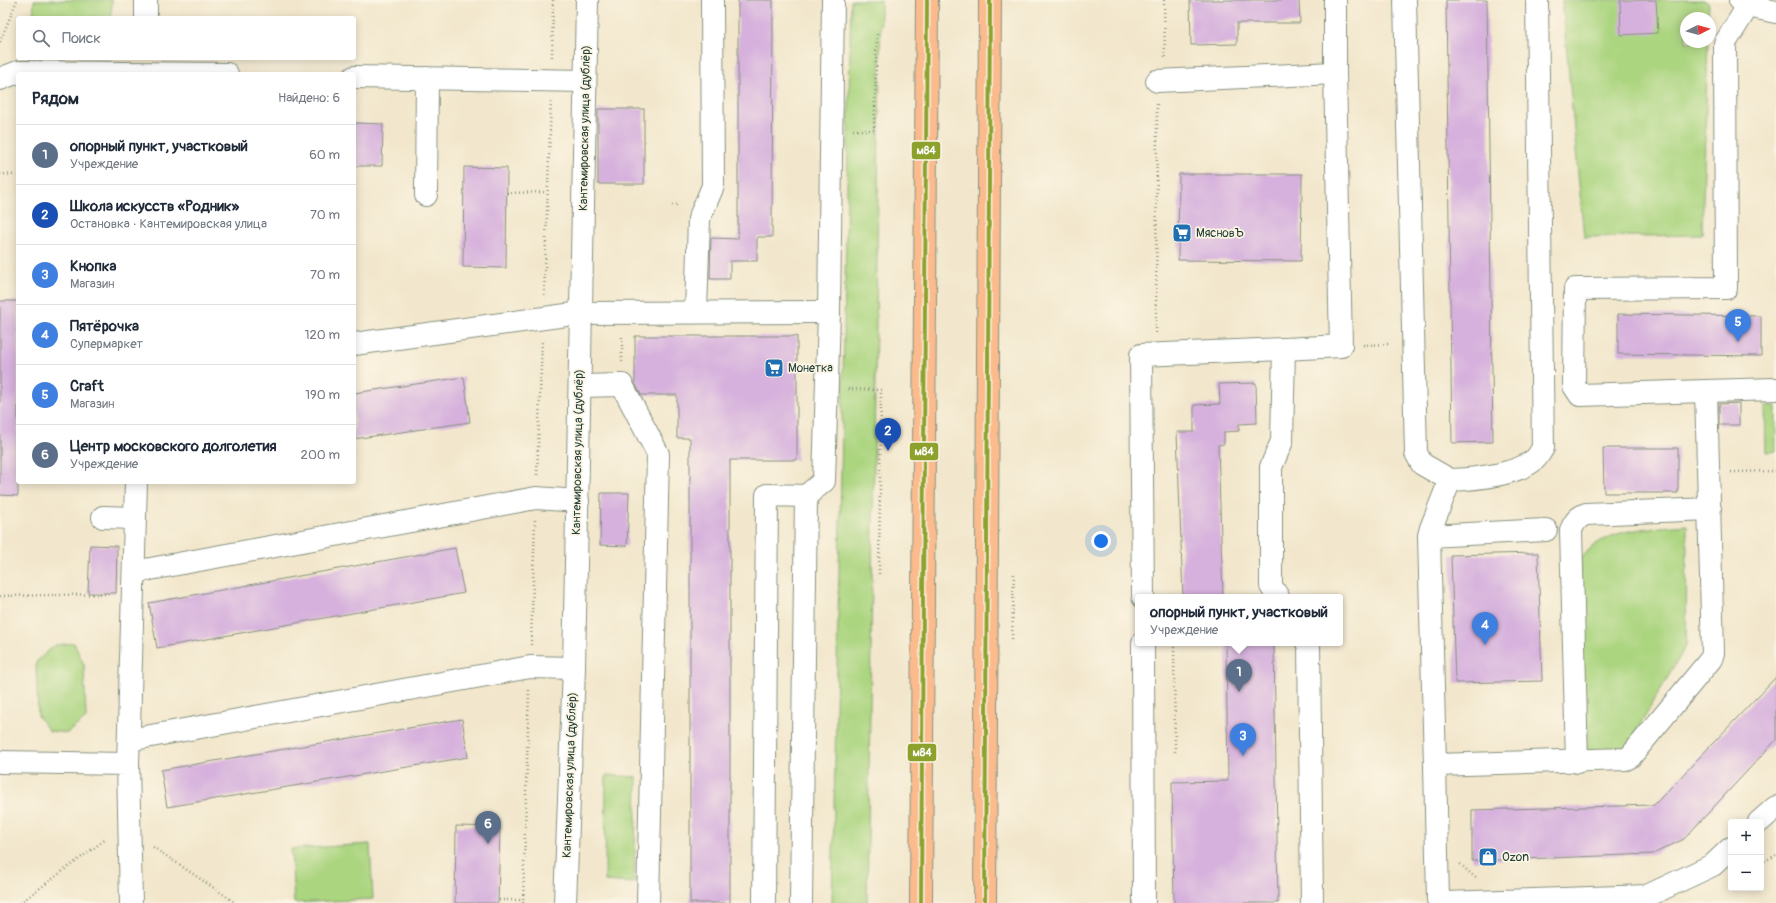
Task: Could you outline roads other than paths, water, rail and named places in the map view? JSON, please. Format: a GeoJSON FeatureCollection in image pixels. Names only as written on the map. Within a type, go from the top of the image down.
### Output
{"type":"FeatureCollection","features":[{"type":"Feature","properties":{"kind":"main road"},"geometry":{"type":"LineString","coordinates":[[921,903],[927,0]]}},
{"type":"Feature","properties":{"kind":"main road"},"geometry":{"type":"LineString","coordinates":[[985,903],[990,0]]}},
{"type":"Feature","properties":{"kind":"street"},"geometry":{"type":"LineString","coordinates":[[146,0],[146,16]]}},
{"type":"Feature","properties":{"kind":"street","name":"Кантемировская улица (дублёр)"},"geometry":{"type":"LineString","coordinates":[[565,903],[574,668],[587,0]]}},
{"type":"Feature","properties":{"kind":"street"},"geometry":{"type":"LineString","coordinates":[[696,312],[698,219],[713,186],[712,0]]}},
{"type":"Feature","properties":{"kind":"street"},"geometry":{"type":"LineString","coordinates":[[764,903],[767,495],[806,496],[824,481],[829,312],[833,0]]}},
{"type":"Feature","properties":{"kind":"street"},"geometry":{"type":"LineString","coordinates":[[1143,594],[1141,355],[1341,346],[1335,73],[1335,0]]}},
{"type":"Feature","properties":{"kind":"street"},"geometry":{"type":"LineString","coordinates":[[1405,0],[1416,453],[1422,464],[1450,480],[1478,479],[1525,467],[1536,459],[1543,448],[1536,0]]}},
{"type":"Feature","properties":{"kind":"street"},"geometry":{"type":"LineString","coordinates":[[1776,12],[1744,3],[1725,43],[1726,288],[1575,289],[1574,386],[1580,394],[1776,389]]}},
{"type":"Feature","properties":{"kind":"street"},"geometry":{"type":"LineString","coordinates":[[18,72],[145,65],[209,72]]}},
{"type":"Feature","properties":{"kind":"street"},"geometry":{"type":"LineString","coordinates":[[0,79],[16,73]]}},
{"type":"Feature","properties":{"kind":"street"},"geometry":{"type":"LineString","coordinates":[[1161,81],[1335,73]]}},
{"type":"Feature","properties":{"kind":"street"},"geometry":{"type":"LineString","coordinates":[[356,77],[552,79],[585,81]]}},
{"type":"Feature","properties":{"kind":"street"},"geometry":{"type":"LineString","coordinates":[[426,195],[427,78]]}},
{"type":"Feature","properties":{"kind":"street"},"geometry":{"type":"LineString","coordinates":[[356,344],[581,313],[829,312]]}},
{"type":"Feature","properties":{"kind":"street"},"geometry":{"type":"LineString","coordinates":[[1276,594],[1271,586],[1271,467],[1282,441],[1284,349]]}},
{"type":"Feature","properties":{"kind":"street"},"geometry":{"type":"LineString","coordinates":[[580,386],[622,385],[658,454],[648,903]]}},
{"type":"Feature","properties":{"kind":"street"},"geometry":{"type":"LineString","coordinates":[[1436,765],[1576,762],[1626,759],[1630,757],[1711,659],[1713,652],[1706,391]]}},
{"type":"Feature","properties":{"kind":"street"},"geometry":{"type":"LineString","coordinates":[[1441,903],[1438,900],[1436,765],[1429,536],[1450,480]]}},
{"type":"Feature","properties":{"kind":"street"},"geometry":{"type":"LineString","coordinates":[[131,903],[128,764],[136,484]]}},
{"type":"Feature","properties":{"kind":"street"},"geometry":{"type":"LineString","coordinates":[[800,903],[806,496]]}},
{"type":"Feature","properties":{"kind":"street"},"geometry":{"type":"LineString","coordinates":[[134,572],[536,498],[578,500]]}},
{"type":"Feature","properties":{"kind":"street"},"geometry":{"type":"LineString","coordinates":[[1576,762],[1572,530],[1574,522],[1579,517],[1586,514],[1710,509]]}},
{"type":"Feature","properties":{"kind":"street"},"geometry":{"type":"LineString","coordinates":[[103,516],[135,518]]}},
{"type":"Feature","properties":{"kind":"street"},"geometry":{"type":"LineString","coordinates":[[1429,536],[1546,530]]}},
{"type":"Feature","properties":{"kind":"street"},"geometry":{"type":"LineString","coordinates":[[1143,646],[1144,903]]}},
{"type":"Feature","properties":{"kind":"street"},"geometry":{"type":"LineString","coordinates":[[1309,646],[1312,903]]}},
{"type":"Feature","properties":{"kind":"street"},"geometry":{"type":"LineString","coordinates":[[129,740],[530,667],[574,668]]}},
{"type":"Feature","properties":{"kind":"street"},"geometry":{"type":"LineString","coordinates":[[0,762],[128,764]]}},
{"type":"Feature","properties":{"kind":"street"},"geometry":{"type":"LineString","coordinates":[[1762,819],[1776,807]]}},
{"type":"Feature","properties":{"kind":"street"},"geometry":{"type":"LineString","coordinates":[[1446,903],[1647,896],[1713,865],[1728,851]]}},
{"type":"Feature","properties":{"kind":"place","name":"МясновЪ"},"geometry":{"type":"Point","coordinates":[1182,233]}},
{"type":"Feature","properties":{"kind":"place","name":"Craft"},"geometry":{"type":"Point","coordinates":[1738,342]}},
{"type":"Feature","properties":{"kind":"place","name":"Монетка"},"geometry":{"type":"Point","coordinates":[774,368]}},
{"type":"Feature","properties":{"kind":"place","name":"Школа искусств «Родник»"},"geometry":{"type":"Point","coordinates":[888,451]}},
{"type":"Feature","properties":{"kind":"place","name":"Пятёрочка"},"geometry":{"type":"Point","coordinates":[1485,645]}},
{"type":"Feature","properties":{"kind":"place","name":"опорный пункт, участковый"},"geometry":{"type":"Point","coordinates":[1239,692]}},
{"type":"Feature","properties":{"kind":"place","name":"Кнопка"},"geometry":{"type":"Point","coordinates":[1243,756]}},
{"type":"Feature","properties":{"kind":"place","name":"Центр московского долголетия"},"geometry":{"type":"Point","coordinates":[488,844]}},
{"type":"Feature","properties":{"kind":"place","name":"Ozon"},"geometry":{"type":"Point","coordinates":[1488,857]}}]}
